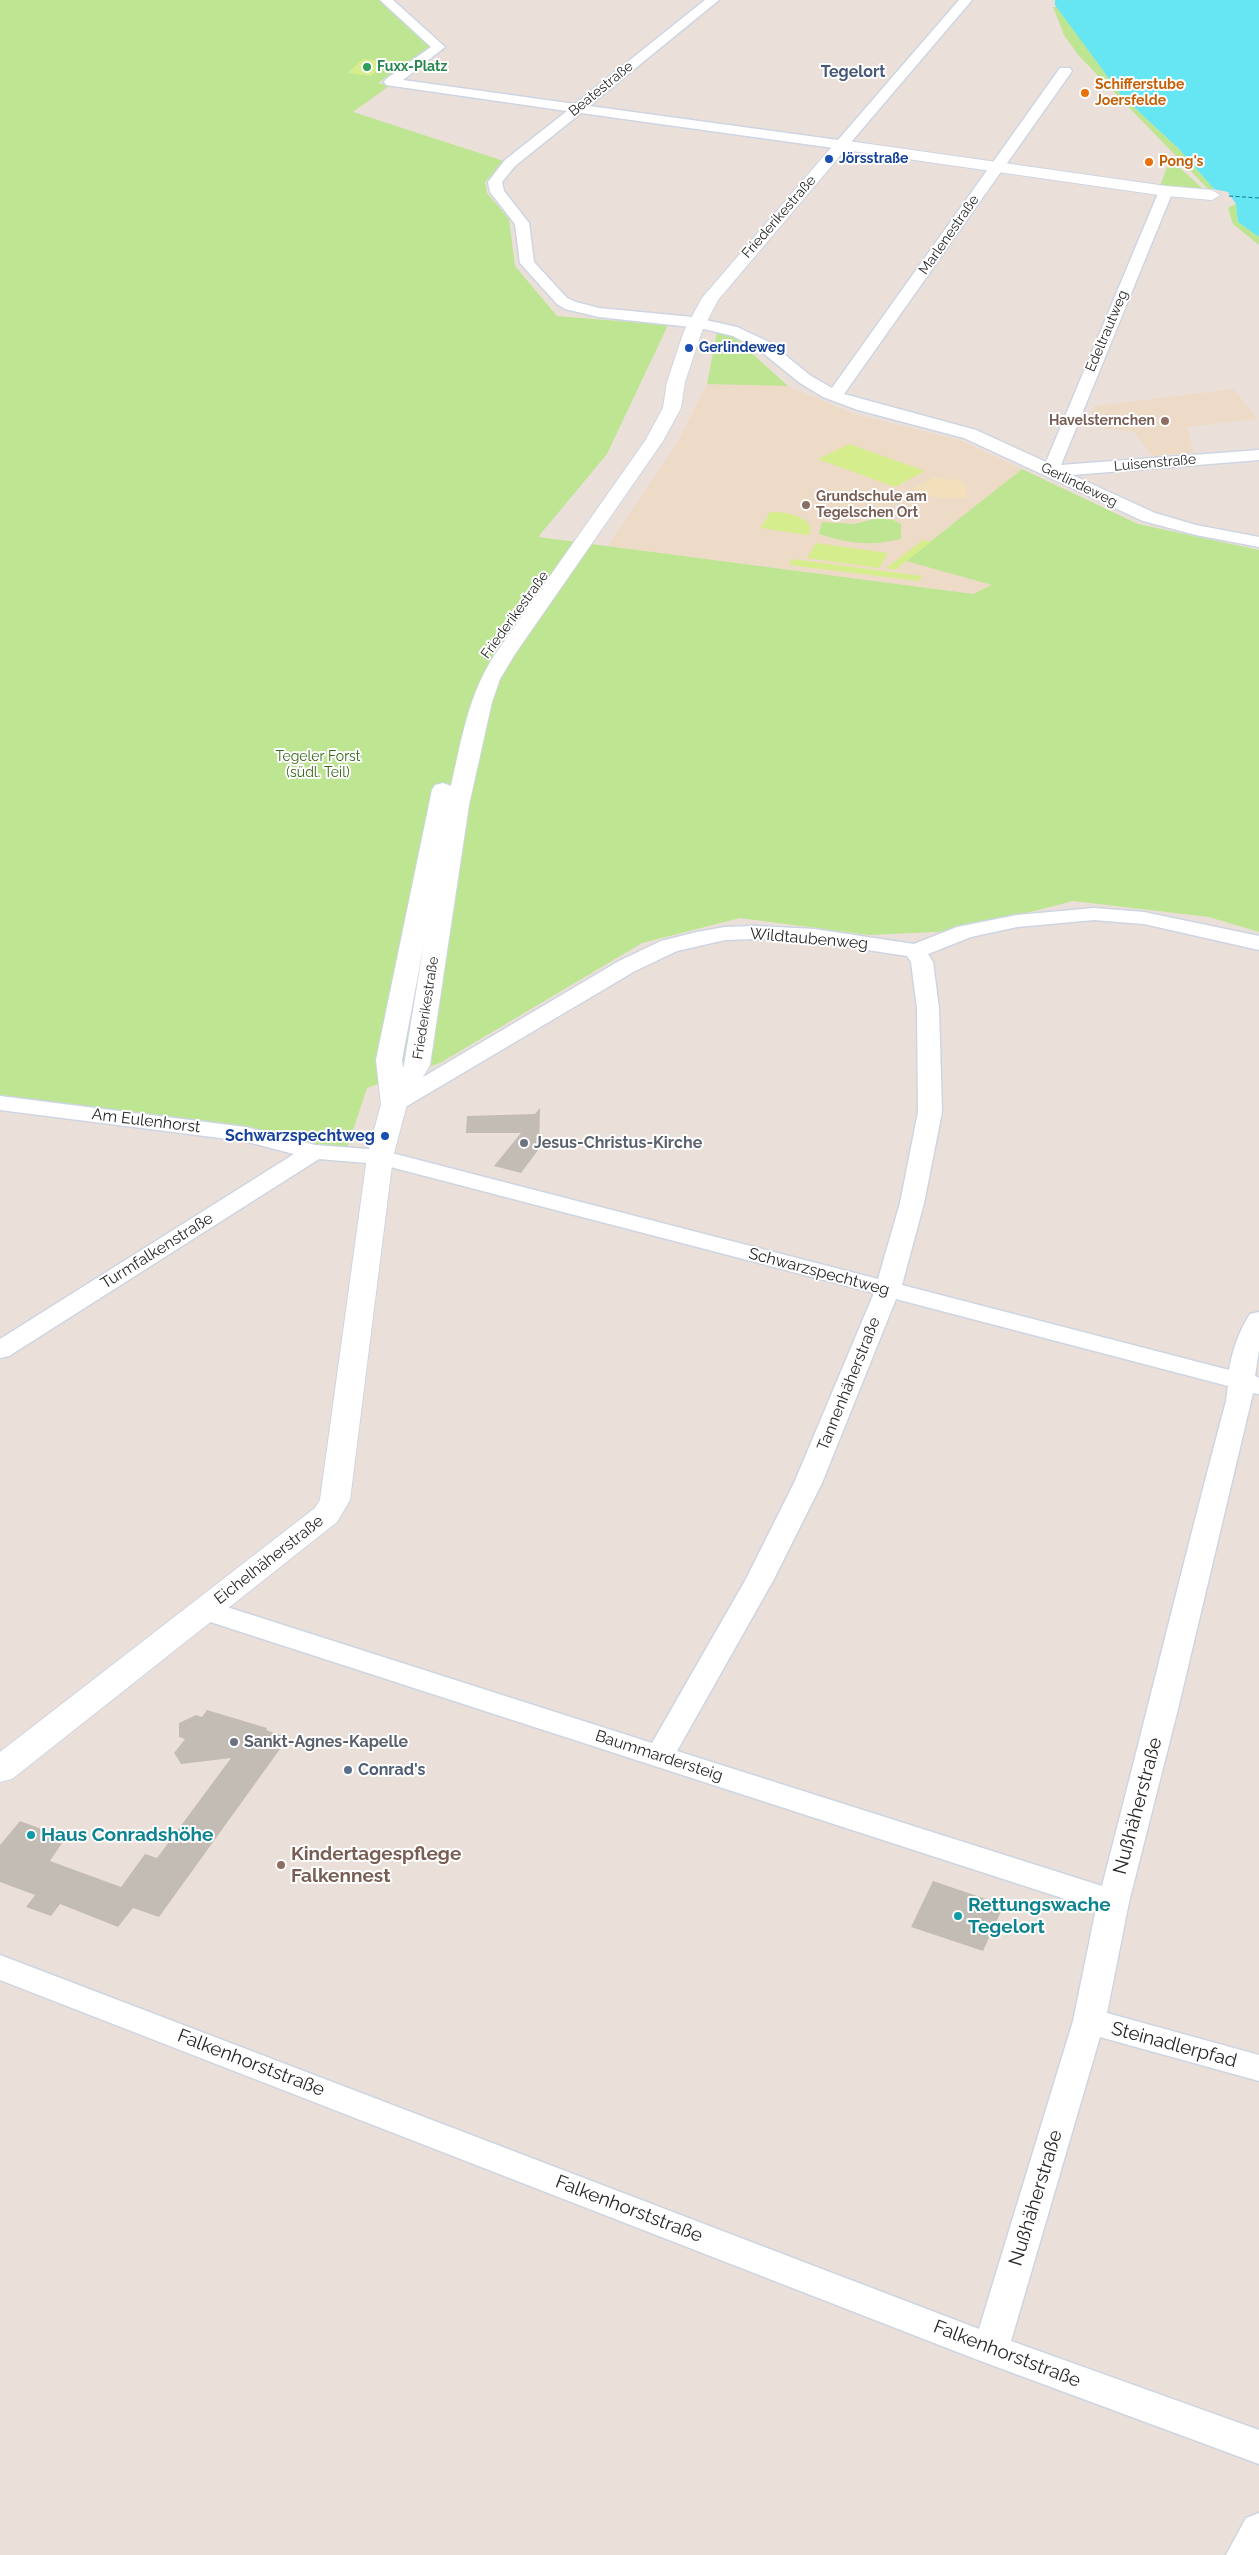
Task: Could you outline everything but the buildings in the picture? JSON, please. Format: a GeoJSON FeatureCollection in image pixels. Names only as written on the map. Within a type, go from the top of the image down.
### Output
{"type":"FeatureCollection","features":[{"type":"Feature","properties":{"kind":"street"},"geometry":{"type":"LineString","coordinates":[[386,0],[439,47],[391,82],[1166,191],[1212,195]]}},
{"type":"Feature","properties":{"kind":"street","name":"Beatestraße"},"geometry":{"type":"LineString","coordinates":[[495,182],[510,163],[713,0]]}},
{"type":"Feature","properties":{"kind":"street","name":"Friederikestraße"},"geometry":{"type":"LineString","coordinates":[[394,1104],[417,1065],[458,805],[481,702],[490,679],[654,441],[672,408],[676,382],[696,324],[710,298],[966,0]]}},
{"type":"Feature","properties":{"kind":"street","name":"Marlenestraße"},"geometry":{"type":"LineString","coordinates":[[829,394],[838,391],[1065,71]]}},
{"type":"Feature","properties":{"kind":"street","name":"Gerlindeweg"},"geometry":{"type":"LineString","coordinates":[[495,182],[497,192],[522,223],[528,263],[567,306],[583,310],[696,324],[740,333],[759,342],[800,377],[829,394],[873,409],[968,434],[1149,517],[1186,527],[1259,542]]}},
{"type":"Feature","properties":{"kind":"street","name":"Edeltrautweg"},"geometry":{"type":"LineString","coordinates":[[1051,471],[1061,442],[1166,191]]}},
{"type":"Feature","properties":{"kind":"street","name":"Friederikestraße"},"geometry":{"type":"LineString","coordinates":[[394,1104],[388,1060],[465,692],[471,676],[640,440],[658,406],[676,382]]}},
{"type":"Feature","properties":{"kind":"street","name":"Luisenstraße"},"geometry":{"type":"LineString","coordinates":[[1051,471],[1259,455]]}},
{"type":"Feature","properties":{"kind":"street"},"geometry":{"type":"LineString","coordinates":[[914,951],[965,932],[1017,921],[1094,914],[1144,918],[1259,942]]}},
{"type":"Feature","properties":{"kind":"street","name":"Wildtaubenweg"},"geometry":{"type":"LineString","coordinates":[[394,1104],[628,966],[668,947],[736,933],[782,934],[900,947],[914,951]]}},
{"type":"Feature","properties":{"kind":"street","name":"Tannenhäherstraße"},"geometry":{"type":"LineString","coordinates":[[659,1756],[760,1579],[808,1483],[888,1289],[912,1203],[930,1112],[928,1008],[922,962],[914,951]]}},
{"type":"Feature","properties":{"kind":"street","name":"Am Eulenhorst"},"geometry":{"type":"LineString","coordinates":[[0,1103],[245,1134],[314,1152],[380,1157]]}},
{"type":"Feature","properties":{"kind":"street","name":"Eichelhäherstraße"},"geometry":{"type":"LineString","coordinates":[[0,1770],[326,1515],[335,1500],[380,1157],[394,1104]]}},
{"type":"Feature","properties":{"kind":"street","name":"Turmfalkenstraße"},"geometry":{"type":"LineString","coordinates":[[0,1350],[314,1152]]}},
{"type":"Feature","properties":{"kind":"street","name":"Schwarzspechtweg"},"geometry":{"type":"LineString","coordinates":[[380,1157],[1250,1383]]}},
{"type":"Feature","properties":{"kind":"street","name":"Nußhäherstraße"},"geometry":{"type":"LineString","coordinates":[[991,2349],[1089,2021],[1112,1902],[1166,1700],[1209,1515],[1239,1401],[1250,1383],[1244,1355],[1259,1320]]}},
{"type":"Feature","properties":{"kind":"street","name":"Baummardersteig"},"geometry":{"type":"LineString","coordinates":[[205,1610],[1112,1902]]}},
{"type":"Feature","properties":{"kind":"street","name":"Falkenhorststraße"},"geometry":{"type":"LineString","coordinates":[[0,1967],[991,2349],[1259,2447]]}},
{"type":"Feature","properties":{"kind":"street","name":"Steinadlerpfad"},"geometry":{"type":"LineString","coordinates":[[1089,2021],[1259,2068]]}},
{"type":"Feature","properties":{"kind":"street"},"geometry":{"type":"LineString","coordinates":[[1245,2555],[1259,2530]]}},
{"type":"Feature","properties":{"kind":"shaded area","name":"Grundschule am Tegelschen Ort"},"geometry":{"type":"Polygon","coordinates":[[[707,384],[788,386],[854,414],[960,440],[1022,469],[907,561],[993,585],[973,594],[608,546],[676,445],[707,384]]]}},
{"type":"Feature","properties":{"kind":"shaded area","name":"Havelsternchen"},"geometry":{"type":"Polygon","coordinates":[[[1233,389],[1258,419],[1187,427],[1194,453],[1152,456],[1134,432],[1086,426],[1095,406],[1233,389]]]}},
{"type":"Feature","properties":{"kind":"green space","name":"Tegeler Forst (südl. Teil)"},"geometry":{"type":"Polygon","coordinates":[[[0,0],[380,0],[432,46],[378,83],[389,86],[353,112],[504,161],[485,182],[487,193],[509,219],[515,266],[557,316],[668,325],[607,454],[538,537],[973,594],[992,585],[906,561],[1022,469],[1138,524],[1259,550],[1259,932],[1209,917],[1073,901],[957,931],[869,935],[740,918],[642,943],[440,1063],[367,1088],[347,1148],[317,1145],[249,1129],[0,1098],[0,0]]]}},
{"type":"Feature","properties":{"kind":"green space"},"geometry":{"type":"Polygon","coordinates":[[[1053,7],[1057,7],[1121,95],[1179,149],[1214,189],[1208,189],[1079,56],[1064,35],[1053,7]]]}},
{"type":"Feature","properties":{"kind":"green space","name":"Fuxx-Platz"},"geometry":{"type":"Polygon","coordinates":[[[363,59],[388,61],[371,76],[347,73],[363,59]]]}},
{"type":"Feature","properties":{"kind":"green space"},"geometry":{"type":"Polygon","coordinates":[[[1170,159],[1201,187],[1199,191],[1160,186],[1170,159]]]}},
{"type":"Feature","properties":{"kind":"green space"},"geometry":{"type":"Polygon","coordinates":[[[1236,204],[1238,222],[1259,237],[1259,245],[1233,224],[1228,208],[1236,204]]]}},
{"type":"Feature","properties":{"kind":"green space"},"geometry":{"type":"Polygon","coordinates":[[[717,332],[735,338],[788,386],[707,384],[717,332]]]}},
{"type":"Feature","properties":{"kind":"green space"},"geometry":{"type":"Polygon","coordinates":[[[849,444],[925,471],[895,487],[818,459],[849,444]]]}},
{"type":"Feature","properties":{"kind":"green space"},"geometry":{"type":"Polygon","coordinates":[[[770,512],[797,516],[807,522],[810,526],[810,533],[807,535],[761,528],[770,512]]]}},
{"type":"Feature","properties":{"kind":"green space"},"geometry":{"type":"Polygon","coordinates":[[[878,518],[893,520],[901,524],[901,539],[879,543],[860,543],[819,534],[822,522],[854,524],[878,518]]]}},
{"type":"Feature","properties":{"kind":"green space"},"geometry":{"type":"Polygon","coordinates":[[[923,540],[931,542],[895,570],[886,568],[923,540]]]}},
{"type":"Feature","properties":{"kind":"green space"},"geometry":{"type":"Polygon","coordinates":[[[816,543],[888,553],[879,568],[807,558],[816,543]]]}},
{"type":"Feature","properties":{"kind":"green space"},"geometry":{"type":"Polygon","coordinates":[[[792,559],[922,576],[919,581],[789,565],[792,559]]]}},
{"type":"Feature","properties":{"kind":"sand"},"geometry":{"type":"Polygon","coordinates":[[[935,477],[966,484],[967,498],[940,498],[912,489],[935,477]]]}},
{"type":"Feature","properties":{"kind":"water"},"geometry":{"type":"Polygon","coordinates":[[[1055,0],[1259,0],[1259,237],[1238,222],[1236,204],[1228,192],[1214,189],[1179,149],[1121,95],[1055,5],[1055,0]]]}},
{"type":"Feature","properties":{"kind":"ferry route"},"geometry":{"type":"LineString","coordinates":[[1229,196],[1259,198]]}},
{"type":"Feature","properties":{"kind":"place","name":"Fuxx-Platz"},"geometry":{"type":"Point","coordinates":[367,67]}},
{"type":"Feature","properties":{"kind":"place","name":"Schifferstube Joersfelde"},"geometry":{"type":"Point","coordinates":[1085,93]}},
{"type":"Feature","properties":{"kind":"place","name":"Jörsstraße"},"geometry":{"type":"Point","coordinates":[829,159]}},
{"type":"Feature","properties":{"kind":"place","name":"Pong's"},"geometry":{"type":"Point","coordinates":[1149,162]}},
{"type":"Feature","properties":{"kind":"place","name":"Gerlindeweg"},"geometry":{"type":"Point","coordinates":[689,348]}},
{"type":"Feature","properties":{"kind":"place","name":"Havelsternchen"},"geometry":{"type":"Point","coordinates":[1165,421]}},
{"type":"Feature","properties":{"kind":"place","name":"Grundschule am Tegelschen Ort"},"geometry":{"type":"Point","coordinates":[806,505]}},
{"type":"Feature","properties":{"kind":"place","name":"Schwarzspechtweg"},"geometry":{"type":"Point","coordinates":[385,1136]}},
{"type":"Feature","properties":{"kind":"place","name":"Jesus-Christus-Kirche"},"geometry":{"type":"Point","coordinates":[524,1143]}},
{"type":"Feature","properties":{"kind":"place","name":"Sankt-Agnes-Kapelle"},"geometry":{"type":"Point","coordinates":[234,1742]}},
{"type":"Feature","properties":{"kind":"place","name":"Conrad's"},"geometry":{"type":"Point","coordinates":[348,1770]}},
{"type":"Feature","properties":{"kind":"place","name":"Haus Conradshöhe"},"geometry":{"type":"Point","coordinates":[31,1835]}},
{"type":"Feature","properties":{"kind":"place","name":"Kindertagespflege Falkennest"},"geometry":{"type":"Point","coordinates":[281,1865]}},
{"type":"Feature","properties":{"kind":"place","name":"Rettungswache Tegelort"},"geometry":{"type":"Point","coordinates":[958,1916]}},
{"type":"Feature","properties":{"kind":"district","name":"Tegelort"},"geometry":{"type":"Point","coordinates":[853,72]}}]}
